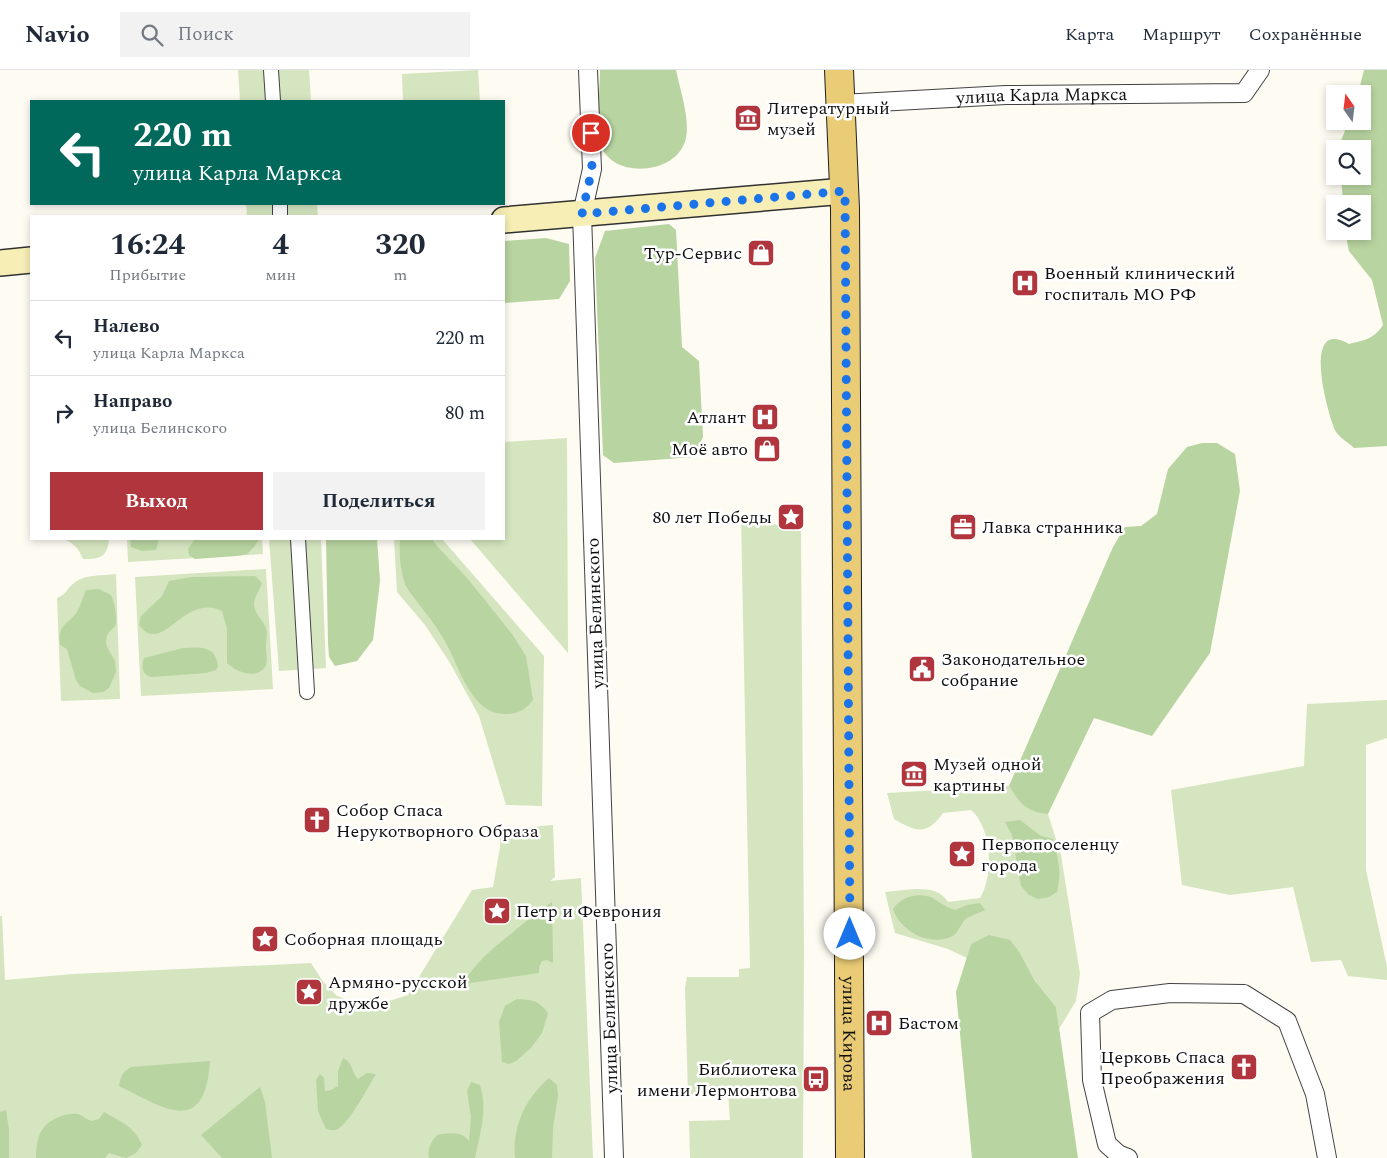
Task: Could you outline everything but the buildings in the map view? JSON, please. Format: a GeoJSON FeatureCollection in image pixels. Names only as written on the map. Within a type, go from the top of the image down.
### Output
{"type":"FeatureCollection","features":[{"type":"Feature","properties":{"kind":"main road","name":"улица Кирова"},"geometry":{"type":"LineString","coordinates":[[839,70],[845,191],[850,1158]]}},
{"type":"Feature","properties":{"kind":"main road"},"geometry":{"type":"LineString","coordinates":[[505,220],[845,191]]}},
{"type":"Feature","properties":{"kind":"main road"},"geometry":{"type":"LineString","coordinates":[[0,263],[30,260]]}},
{"type":"Feature","properties":{"kind":"street"},"geometry":{"type":"LineString","coordinates":[[271,70],[273,100]]}},
{"type":"Feature","properties":{"kind":"street","name":"улица Белинского"},"geometry":{"type":"LineString","coordinates":[[588,70],[592,169],[582,214],[614,1158]]}},
{"type":"Feature","properties":{"kind":"street","name":"улица Карла Маркса"},"geometry":{"type":"LineString","coordinates":[[840,104],[1006,95],[1244,94],[1260,70]]}},
{"type":"Feature","properties":{"kind":"street"},"geometry":{"type":"LineString","coordinates":[[298,540],[307,692]]}},
{"type":"Feature","properties":{"kind":"street"},"geometry":{"type":"LineString","coordinates":[[1128,1158],[1118,1154],[1108,1144],[1092,1080],[1090,1013],[1112,1000],[1170,994],[1244,994],[1287,1021],[1315,1094],[1327,1158]]}},
{"type":"Feature","properties":{"kind":"green space"},"geometry":{"type":"Polygon","coordinates":[[[238,70],[309,70],[311,100],[240,100],[238,70]]]}},
{"type":"Feature","properties":{"kind":"green space"},"geometry":{"type":"Polygon","coordinates":[[[478,70],[480,100],[403,100],[402,74],[478,70]]]}},
{"type":"Feature","properties":{"kind":"green space"},"geometry":{"type":"Polygon","coordinates":[[[600,70],[676,70],[686,113],[687,130],[686,138],[680,151],[671,160],[658,166],[644,169],[629,168],[617,163],[606,155],[599,136],[600,70]]]}},
{"type":"Feature","properties":{"kind":"green space"},"geometry":{"type":"Polygon","coordinates":[[[1364,70],[1387,70],[1387,446],[1354,448],[1336,433],[1331,420],[1323,387],[1321,354],[1325,343],[1334,339],[1349,344],[1364,340],[1373,336],[1383,325],[1372,280],[1349,251],[1347,240],[1371,240],[1371,195],[1342,195],[1342,185],[1371,185],[1371,140],[1341,140],[1345,130],[1371,130],[1371,85],[1360,85],[1364,70]]]}},
{"type":"Feature","properties":{"kind":"green space"},"geometry":{"type":"Polygon","coordinates":[[[246,205],[317,205],[318,215],[247,215],[246,205]]]}},
{"type":"Feature","properties":{"kind":"green space"},"geometry":{"type":"Polygon","coordinates":[[[669,224],[676,230],[682,347],[699,361],[703,437],[694,457],[614,463],[603,455],[595,258],[605,231],[669,224]]]}},
{"type":"Feature","properties":{"kind":"green space"},"geometry":{"type":"Polygon","coordinates":[[[546,238],[569,244],[570,281],[559,299],[505,303],[505,241],[546,238]]]}},
{"type":"Feature","properties":{"kind":"green space"},"geometry":{"type":"Polygon","coordinates":[[[567,438],[568,653],[471,540],[505,540],[505,442],[567,438]]]}},
{"type":"Feature","properties":{"kind":"green space"},"geometry":{"type":"Polygon","coordinates":[[[1202,443],[1217,443],[1235,454],[1240,491],[1210,653],[1152,736],[1094,718],[1048,814],[1029,809],[1020,802],[1009,786],[1113,547],[1125,527],[1141,526],[1157,514],[1168,469],[1187,447],[1202,443]]]}},
{"type":"Feature","properties":{"kind":"green space"},"geometry":{"type":"Polygon","coordinates":[[[741,516],[801,531],[804,951],[803,1158],[690,1158],[689,1121],[730,1120],[728,1093],[688,1095],[685,988],[687,977],[739,977],[739,969],[750,968],[741,516]]]}},
{"type":"Feature","properties":{"kind":"green space"},"geometry":{"type":"Polygon","coordinates":[[[65,540],[109,540],[104,554],[94,559],[83,559],[80,552],[65,540]]]}},
{"type":"Feature","properties":{"kind":"green space"},"geometry":{"type":"Polygon","coordinates":[[[127,540],[262,540],[263,554],[128,562],[127,540]]]}},
{"type":"Feature","properties":{"kind":"green space"},"geometry":{"type":"Polygon","coordinates":[[[130,540],[159,540],[156,550],[142,551],[131,547],[130,540]]]}},
{"type":"Feature","properties":{"kind":"green space"},"geometry":{"type":"Polygon","coordinates":[[[194,540],[258,540],[247,554],[237,556],[195,559],[189,555],[188,549],[194,540]]]}},
{"type":"Feature","properties":{"kind":"green space"},"geometry":{"type":"Polygon","coordinates":[[[269,540],[321,540],[326,668],[279,671],[269,540]]]}},
{"type":"Feature","properties":{"kind":"green space"},"geometry":{"type":"Polygon","coordinates":[[[326,540],[377,540],[380,581],[373,640],[357,661],[335,666],[329,657],[326,540]]]}},
{"type":"Feature","properties":{"kind":"green space"},"geometry":{"type":"Polygon","coordinates":[[[394,540],[443,540],[544,656],[542,806],[506,805],[479,716],[450,663],[425,625],[397,592],[394,540]]]}},
{"type":"Feature","properties":{"kind":"green space"},"geometry":{"type":"Polygon","coordinates":[[[400,540],[433,540],[468,579],[512,634],[526,656],[533,700],[525,708],[519,712],[508,714],[496,713],[485,708],[469,690],[441,635],[405,584],[400,561],[400,540]]]}},
{"type":"Feature","properties":{"kind":"green space"},"geometry":{"type":"Polygon","coordinates":[[[266,569],[273,689],[141,696],[135,577],[266,569]]]}},
{"type":"Feature","properties":{"kind":"green space"},"geometry":{"type":"Polygon","coordinates":[[[116,574],[120,699],[61,701],[57,598],[78,580],[116,574]]]}},
{"type":"Feature","properties":{"kind":"green space"},"geometry":{"type":"Polygon","coordinates":[[[255,576],[262,583],[255,599],[254,608],[267,631],[266,664],[257,673],[241,672],[227,663],[227,629],[222,611],[208,607],[196,610],[157,634],[148,633],[139,625],[141,616],[162,596],[169,581],[192,577],[255,576]]]}},
{"type":"Feature","properties":{"kind":"green space"},"geometry":{"type":"Polygon","coordinates":[[[99,589],[111,595],[115,609],[116,625],[109,632],[106,644],[115,661],[116,672],[109,688],[103,692],[93,693],[80,686],[76,680],[67,649],[60,645],[59,638],[61,629],[77,612],[86,590],[99,589]]]}},
{"type":"Feature","properties":{"kind":"green space"},"geometry":{"type":"Polygon","coordinates":[[[183,648],[201,648],[210,651],[217,659],[218,666],[216,670],[206,673],[152,677],[144,673],[144,658],[183,648]]]}},
{"type":"Feature","properties":{"kind":"green space"},"geometry":{"type":"Polygon","coordinates":[[[1387,700],[1387,738],[1366,745],[1366,870],[1387,967],[1387,980],[1348,976],[1341,960],[1311,962],[1293,887],[1230,895],[1182,885],[1171,790],[1304,766],[1307,704],[1387,700]]]}},
{"type":"Feature","properties":{"kind":"green space"},"geometry":{"type":"Polygon","coordinates":[[[1009,786],[1029,808],[1048,814],[1061,855],[1080,974],[1076,1001],[1059,1029],[1056,1007],[1035,981],[1020,953],[971,944],[967,958],[948,949],[895,933],[885,892],[911,889],[928,890],[943,896],[948,902],[980,898],[989,865],[987,840],[978,818],[971,810],[943,813],[937,821],[926,829],[914,829],[894,819],[887,793],[1009,786]]]}},
{"type":"Feature","properties":{"kind":"green space"},"geometry":{"type":"Polygon","coordinates":[[[1020,820],[1041,836],[1053,839],[1058,859],[1059,878],[1057,892],[1049,897],[1038,899],[1029,895],[1021,886],[1012,835],[1005,822],[1020,820]]]}},
{"type":"Feature","properties":{"kind":"green space"},"geometry":{"type":"Polygon","coordinates":[[[553,825],[555,877],[550,881],[581,878],[593,1158],[0,1158],[0,916],[2,916],[5,980],[73,974],[311,963],[324,983],[337,996],[357,1003],[383,1003],[408,995],[472,890],[493,887],[500,847],[500,830],[553,825]]]}},
{"type":"Feature","properties":{"kind":"green space"},"geometry":{"type":"Polygon","coordinates":[[[920,895],[931,897],[955,910],[967,905],[980,903],[985,910],[967,918],[953,936],[935,940],[926,938],[909,931],[893,909],[905,899],[920,895]]]}},
{"type":"Feature","properties":{"kind":"green space"},"geometry":{"type":"Polygon","coordinates":[[[552,902],[553,963],[547,960],[542,961],[539,973],[463,984],[473,969],[491,950],[552,902]]]}},
{"type":"Feature","properties":{"kind":"green space"},"geometry":{"type":"Polygon","coordinates":[[[989,935],[1010,940],[1020,953],[1035,981],[1056,1007],[1078,1158],[972,1158],[956,992],[971,944],[989,935]]]}},
{"type":"Feature","properties":{"kind":"green space"},"geometry":{"type":"Polygon","coordinates":[[[517,999],[535,1001],[548,1013],[542,1033],[531,1048],[516,1061],[509,1064],[502,1062],[499,1022],[505,1006],[517,999]]]}},
{"type":"Feature","properties":{"kind":"green space"},"geometry":{"type":"Polygon","coordinates":[[[343,1058],[349,1062],[358,1079],[367,1073],[376,1074],[343,1125],[338,1129],[329,1130],[326,1129],[318,1111],[316,1080],[320,1074],[324,1078],[325,1091],[338,1086],[338,1071],[343,1058]]]}},
{"type":"Feature","properties":{"kind":"green space"},"geometry":{"type":"Polygon","coordinates":[[[210,1061],[206,1085],[200,1100],[191,1109],[180,1111],[166,1108],[119,1086],[122,1075],[131,1067],[210,1061]]]}},
{"type":"Feature","properties":{"kind":"green space"},"geometry":{"type":"Polygon","coordinates":[[[549,1078],[557,1085],[558,1096],[553,1128],[552,1158],[515,1158],[516,1135],[522,1114],[534,1094],[549,1078]]]}},
{"type":"Feature","properties":{"kind":"green space"},"geometry":{"type":"Polygon","coordinates":[[[471,1082],[480,1085],[483,1103],[482,1122],[475,1158],[429,1158],[430,1146],[437,1135],[459,1134],[469,1141],[471,1117],[467,1091],[471,1082]]]}},
{"type":"Feature","properties":{"kind":"green space"},"geometry":{"type":"Polygon","coordinates":[[[260,1087],[265,1102],[272,1158],[222,1158],[201,1135],[260,1087]]]}},
{"type":"Feature","properties":{"kind":"green space"},"geometry":{"type":"Polygon","coordinates":[[[6,1110],[9,1130],[9,1158],[0,1158],[0,1112],[6,1110]]]}},
{"type":"Feature","properties":{"kind":"green space"},"geometry":{"type":"Polygon","coordinates":[[[104,1112],[126,1125],[135,1133],[142,1145],[136,1153],[126,1158],[109,1153],[105,1158],[36,1158],[40,1133],[52,1120],[63,1115],[78,1114],[92,1121],[99,1119],[104,1112]]]}},
{"type":"Feature","properties":{"kind":"place","name":"Литературный музей"},"geometry":{"type":"Point","coordinates":[748,118]}},
{"type":"Feature","properties":{"kind":"place","name":"Тур-Сервис"},"geometry":{"type":"Point","coordinates":[761,253]}},
{"type":"Feature","properties":{"kind":"place","name":"Военный клинический госпиталь МО РФ"},"geometry":{"type":"Point","coordinates":[1025,283]}},
{"type":"Feature","properties":{"kind":"place","name":"Атлант"},"geometry":{"type":"Point","coordinates":[765,417]}},
{"type":"Feature","properties":{"kind":"place","name":"Моё авто"},"geometry":{"type":"Point","coordinates":[767,449]}},
{"type":"Feature","properties":{"kind":"place","name":"80 лет Победы"},"geometry":{"type":"Point","coordinates":[791,517]}},
{"type":"Feature","properties":{"kind":"place","name":"Лавка странника"},"geometry":{"type":"Point","coordinates":[963,527]}},
{"type":"Feature","properties":{"kind":"place","name":"Законодательное собрание"},"geometry":{"type":"Point","coordinates":[922,669]}},
{"type":"Feature","properties":{"kind":"place","name":"Музей одной картины"},"geometry":{"type":"Point","coordinates":[914,774]}},
{"type":"Feature","properties":{"kind":"place","name":"Собор Спаса Нерукотворного Образа"},"geometry":{"type":"Point","coordinates":[317,820]}},
{"type":"Feature","properties":{"kind":"place","name":"Первопоселенцу города"},"geometry":{"type":"Point","coordinates":[962,854]}},
{"type":"Feature","properties":{"kind":"place","name":"Петр и Феврония"},"geometry":{"type":"Point","coordinates":[497,911]}},
{"type":"Feature","properties":{"kind":"place","name":"Соборная площадь"},"geometry":{"type":"Point","coordinates":[265,939]}},
{"type":"Feature","properties":{"kind":"place","name":"Армяно-русской дружбе"},"geometry":{"type":"Point","coordinates":[309,992]}},
{"type":"Feature","properties":{"kind":"place","name":"Бастом"},"geometry":{"type":"Point","coordinates":[879,1023]}},
{"type":"Feature","properties":{"kind":"place","name":"Церковь Спаса Преображения"},"geometry":{"type":"Point","coordinates":[1244,1067]}},
{"type":"Feature","properties":{"kind":"place","name":"Библиотека имени Лермонтова"},"geometry":{"type":"Point","coordinates":[816,1079]}},
{"type":"Feature","properties":{"kind":"route"},"geometry":{"type":"LineString","coordinates":[[591,133],[592,169],[582,214],[845,191],[850,934]]}}]}
